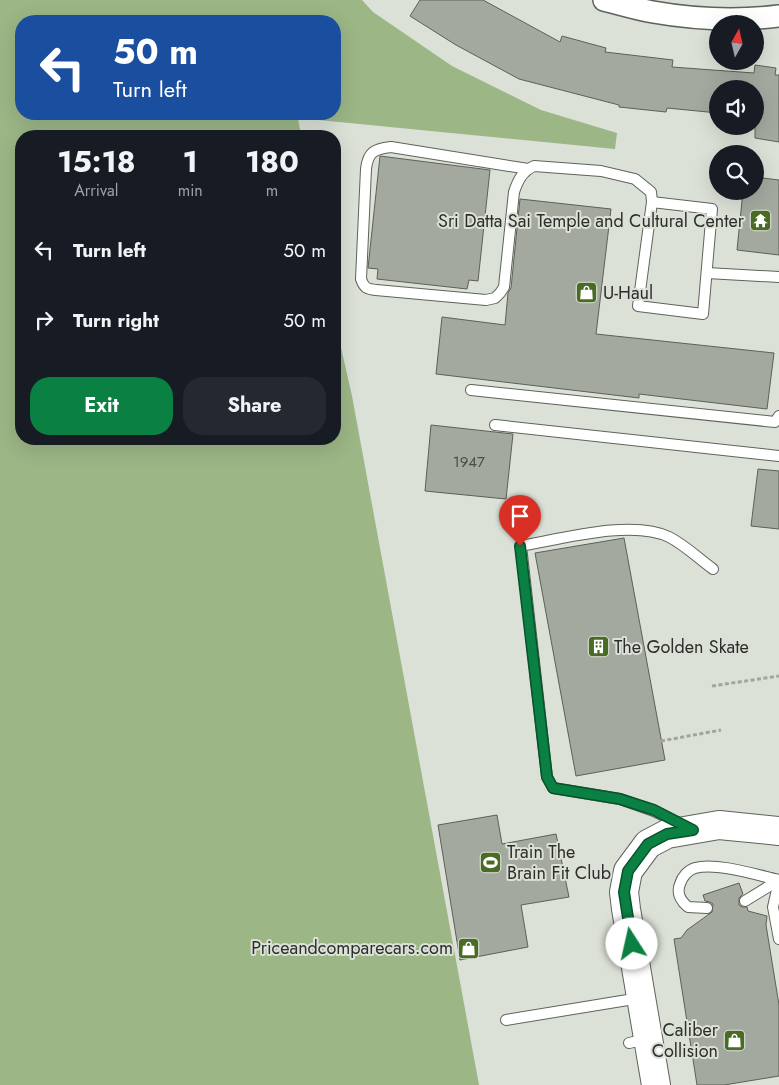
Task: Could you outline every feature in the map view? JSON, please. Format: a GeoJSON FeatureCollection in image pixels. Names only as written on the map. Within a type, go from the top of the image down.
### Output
{"type":"FeatureCollection","features":[{"type":"Feature","properties":{"kind":"street"},"geometry":{"type":"LineString","coordinates":[[604,0],[653,12],[711,18],[756,19],[779,16]]}},
{"type":"Feature","properties":{"kind":"street"},"geometry":{"type":"LineString","coordinates":[[656,1085],[639,1041],[641,998],[624,892],[628,871],[648,844],[667,834],[706,827],[779,831]]}},
{"type":"Feature","properties":{"kind":"lane"},"geometry":{"type":"LineString","coordinates":[[528,169],[391,147],[380,148],[373,152],[367,160],[366,169],[361,279],[363,286],[366,289],[474,300],[495,298],[504,287],[514,192],[518,178],[534,166],[549,166],[601,171],[635,179],[651,192],[652,202],[638,306],[703,314],[712,210],[652,202]]}},
{"type":"Feature","properties":{"kind":"lane"},"geometry":{"type":"LineString","coordinates":[[707,273],[779,277]]}},
{"type":"Feature","properties":{"kind":"lane"},"geometry":{"type":"LineString","coordinates":[[471,390],[775,422],[779,416]]}},
{"type":"Feature","properties":{"kind":"lane"},"geometry":{"type":"LineString","coordinates":[[495,425],[779,456]]}},
{"type":"Feature","properties":{"kind":"lane"},"geometry":{"type":"LineString","coordinates":[[706,827],[620,799],[553,788],[547,777],[520,546],[620,529],[644,530],[669,537],[713,569]]}},
{"type":"Feature","properties":{"kind":"lane"},"geometry":{"type":"LineString","coordinates":[[707,908],[688,907],[681,901],[678,892],[680,883],[685,874],[693,868],[726,868],[779,880]]}},
{"type":"Feature","properties":{"kind":"lane"},"geometry":{"type":"LineString","coordinates":[[746,901],[779,880]]}},
{"type":"Feature","properties":{"kind":"lane"},"geometry":{"type":"LineString","coordinates":[[779,880],[773,907],[779,939]]}},
{"type":"Feature","properties":{"kind":"lane"},"geometry":{"type":"LineString","coordinates":[[506,1020],[641,998]]}},
{"type":"Feature","properties":{"kind":"path"},"geometry":{"type":"LineString","coordinates":[[712,686],[779,676]]}},
{"type":"Feature","properties":{"kind":"path"},"geometry":{"type":"LineString","coordinates":[[661,740],[720,730]]}},
{"type":"Feature","properties":{"kind":"green space"},"geometry":{"type":"Polygon","coordinates":[[[0,0],[362,0],[373,12],[452,66],[541,110],[617,133],[615,149],[318,120],[341,120],[341,15],[15,15],[15,120],[298,120],[300,130],[15,130],[15,445],[341,445],[341,347],[352,396],[479,1085],[0,1085],[0,0]]]}},
{"type":"Feature","properties":{"kind":"building"},"geometry":{"type":"Polygon","coordinates":[[[420,0],[483,0],[560,42],[562,36],[606,48],[605,52],[673,60],[672,67],[754,73],[754,70],[764,70],[764,66],[776,68],[775,75],[779,75],[779,142],[755,138],[755,135],[764,135],[764,80],[709,80],[709,112],[667,108],[666,112],[619,107],[619,105],[519,79],[456,45],[410,16],[420,0]]]}},
{"type":"Feature","properties":{"kind":"building"},"geometry":{"type":"Polygon","coordinates":[[[380,156],[490,170],[478,281],[469,280],[467,289],[377,279],[378,269],[368,268],[380,156]]]}},
{"type":"Feature","properties":{"kind":"building","name":"Sri Datta Sai Temple and Cultural Center"},"geometry":{"type":"Polygon","coordinates":[[[764,178],[779,180],[779,255],[737,250],[742,200],[764,200],[764,178]]]}},
{"type":"Feature","properties":{"kind":"building"},"geometry":{"type":"Polygon","coordinates":[[[520,199],[611,209],[596,334],[774,353],[767,409],[639,394],[639,398],[436,374],[442,317],[505,325],[508,293],[511,288],[520,199]]]}},
{"type":"Feature","properties":{"kind":"building"},"geometry":{"type":"Polygon","coordinates":[[[431,425],[513,434],[506,499],[425,491],[431,425]]]}},
{"type":"Feature","properties":{"kind":"building"},"geometry":{"type":"Polygon","coordinates":[[[758,469],[779,471],[779,529],[751,526],[758,469]]]}},
{"type":"Feature","properties":{"kind":"building","name":"The Golden Skate"},"geometry":{"type":"Polygon","coordinates":[[[624,538],[665,760],[576,776],[535,553],[624,538]]]}},
{"type":"Feature","properties":{"kind":"building"},"geometry":{"type":"Polygon","coordinates":[[[497,815],[502,844],[556,834],[569,897],[521,905],[528,947],[460,960],[438,825],[497,815]]]}},
{"type":"Feature","properties":{"kind":"building","name":"Caliber Collision"},"geometry":{"type":"Polygon","coordinates":[[[739,883],[743,894],[739,898],[739,905],[747,907],[748,911],[767,916],[766,925],[779,1005],[779,1076],[724,1085],[697,1085],[674,939],[681,938],[687,930],[712,912],[713,904],[705,901],[703,895],[739,883]]]}},
{"type":"Feature","properties":{"kind":"place","name":"Sri Datta Sai Temple and Cultural Center"},"geometry":{"type":"Point","coordinates":[760,221]}},
{"type":"Feature","properties":{"kind":"place","name":"U-Haul"},"geometry":{"type":"Point","coordinates":[587,293]}},
{"type":"Feature","properties":{"kind":"place","name":"The Golden Skate"},"geometry":{"type":"Point","coordinates":[598,647]}},
{"type":"Feature","properties":{"kind":"place","name":"Train The Brain Fit Club"},"geometry":{"type":"Point","coordinates":[491,862]}},
{"type":"Feature","properties":{"kind":"place","name":"Priceandcomparecars.com"},"geometry":{"type":"Point","coordinates":[469,948]}},
{"type":"Feature","properties":{"kind":"place","name":"Caliber Collision"},"geometry":{"type":"Point","coordinates":[734,1040]}},
{"type":"Feature","properties":{"kind":"route"},"geometry":{"type":"LineString","coordinates":[[520,546],[547,777],[553,788],[620,799],[654,810],[693,830],[667,834],[648,844],[628,871],[624,892],[632,944]]}}]}
